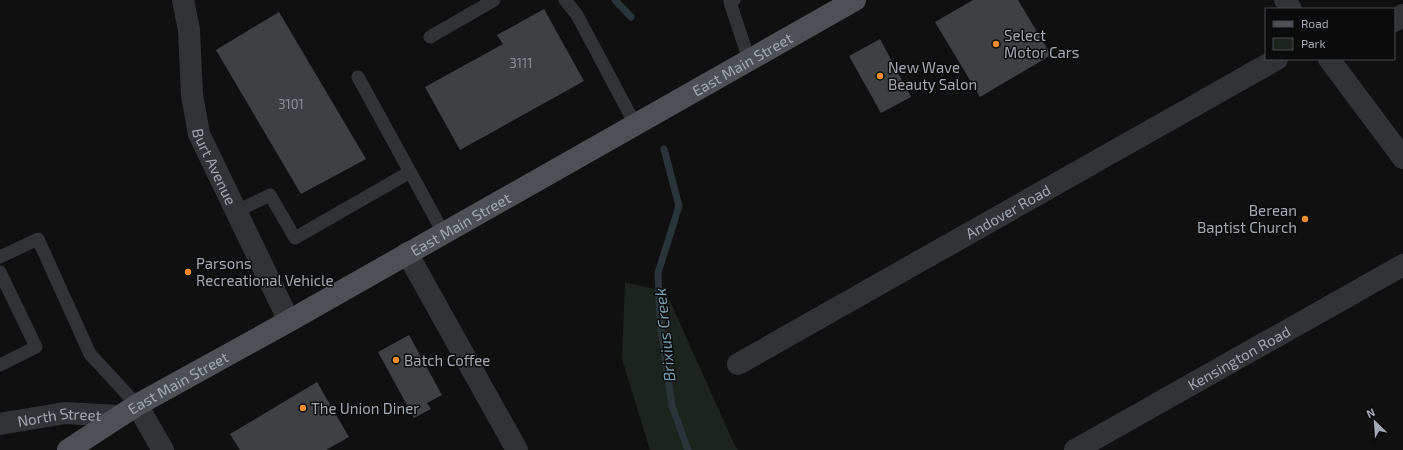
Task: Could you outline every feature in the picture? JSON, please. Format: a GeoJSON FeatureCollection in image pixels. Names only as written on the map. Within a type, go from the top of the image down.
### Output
{"type":"FeatureCollection","features":[{"type":"Feature","properties":{"kind":"main road","name":"East Main Street"},"geometry":{"type":"LineString","coordinates":[[68,450],[137,405],[290,321],[443,232],[855,0]]}},
{"type":"Feature","properties":{"kind":"street","name":"Burt Avenue"},"geometry":{"type":"LineString","coordinates":[[183,0],[189,30],[192,95],[199,134],[290,321]]}},
{"type":"Feature","properties":{"kind":"street","name":"Andover Road"},"geometry":{"type":"LineString","coordinates":[[738,364],[1275,60]]}},
{"type":"Feature","properties":{"kind":"street"},"geometry":{"type":"LineString","coordinates":[[1334,61],[1403,158]]}},
{"type":"Feature","properties":{"kind":"street"},"geometry":{"type":"LineString","coordinates":[[407,253],[517,450]]}},
{"type":"Feature","properties":{"kind":"street","name":"Kensington Road"},"geometry":{"type":"LineString","coordinates":[[1075,450],[1403,265]]}},
{"type":"Feature","properties":{"kind":"street"},"geometry":{"type":"LineString","coordinates":[[137,405],[162,450]]}},
{"type":"Feature","properties":{"kind":"street","name":"North Street"},"geometry":{"type":"LineString","coordinates":[[0,424],[66,413],[119,416]]}},
{"type":"Feature","properties":{"kind":"lane"},"geometry":{"type":"LineString","coordinates":[[430,37],[494,0]]}},
{"type":"Feature","properties":{"kind":"lane"},"geometry":{"type":"LineString","coordinates":[[565,0],[577,15],[635,124]]}},
{"type":"Feature","properties":{"kind":"lane"},"geometry":{"type":"LineString","coordinates":[[734,0],[730,2],[749,60]]}},
{"type":"Feature","properties":{"kind":"lane"},"geometry":{"type":"LineString","coordinates":[[358,77],[443,232]]}},
{"type":"Feature","properties":{"kind":"lane"},"geometry":{"type":"LineString","coordinates":[[236,211],[270,195],[295,238],[410,172]]}},
{"type":"Feature","properties":{"kind":"lane"},"geometry":{"type":"LineString","coordinates":[[0,257],[38,239],[90,354],[137,405]]}},
{"type":"Feature","properties":{"kind":"lane"},"geometry":{"type":"LineString","coordinates":[[0,272],[36,347],[0,366]]}},
{"type":"Feature","properties":{"kind":"green space"},"geometry":{"type":"Polygon","coordinates":[[[625,282],[666,292],[738,450],[650,450],[622,359],[625,282]]]}},
{"type":"Feature","properties":{"kind":"building","name":"Select Motor Cars"},"geometry":{"type":"Polygon","coordinates":[[[973,0],[1018,0],[1051,55],[980,97],[935,22],[973,0]]]}},
{"type":"Feature","properties":{"kind":"building"},"geometry":{"type":"Polygon","coordinates":[[[544,9],[584,81],[460,150],[425,87],[503,44],[497,35],[544,9]]]}},
{"type":"Feature","properties":{"kind":"building"},"geometry":{"type":"Polygon","coordinates":[[[279,12],[366,159],[301,194],[216,50],[279,12]]]}},
{"type":"Feature","properties":{"kind":"building","name":"New Wave Beauty Salon"},"geometry":{"type":"Polygon","coordinates":[[[880,39],[911,97],[881,113],[849,56],[880,39]]]}},
{"type":"Feature","properties":{"kind":"building"},"geometry":{"type":"Polygon","coordinates":[[[409,335],[442,395],[427,403],[431,409],[414,418],[378,352],[409,335]]]}},
{"type":"Feature","properties":{"kind":"building","name":"The Union Diner"},"geometry":{"type":"Polygon","coordinates":[[[317,382],[349,437],[326,450],[240,450],[230,434],[317,382]]]}},
{"type":"Feature","properties":{"kind":"waterway","name":"Brixius Creek"},"geometry":{"type":"LineString","coordinates":[[615,0],[631,17]]}},
{"type":"Feature","properties":{"kind":"waterway","name":"Brixius Creek"},"geometry":{"type":"LineString","coordinates":[[664,149],[679,206],[658,273],[660,322],[672,406],[688,450]]}},
{"type":"Feature","properties":{"kind":"place","name":"Select Motor Cars"},"geometry":{"type":"Point","coordinates":[996,44]}},
{"type":"Feature","properties":{"kind":"place","name":"New Wave Beauty Salon"},"geometry":{"type":"Point","coordinates":[880,76]}},
{"type":"Feature","properties":{"kind":"place","name":"Berean Baptist Church"},"geometry":{"type":"Point","coordinates":[1305,219]}},
{"type":"Feature","properties":{"kind":"place","name":"Parsons Recreational Vehicle"},"geometry":{"type":"Point","coordinates":[188,272]}},
{"type":"Feature","properties":{"kind":"place","name":"Batch Coffee"},"geometry":{"type":"Point","coordinates":[396,360]}},
{"type":"Feature","properties":{"kind":"place","name":"The Union Diner"},"geometry":{"type":"Point","coordinates":[303,408]}}]}
